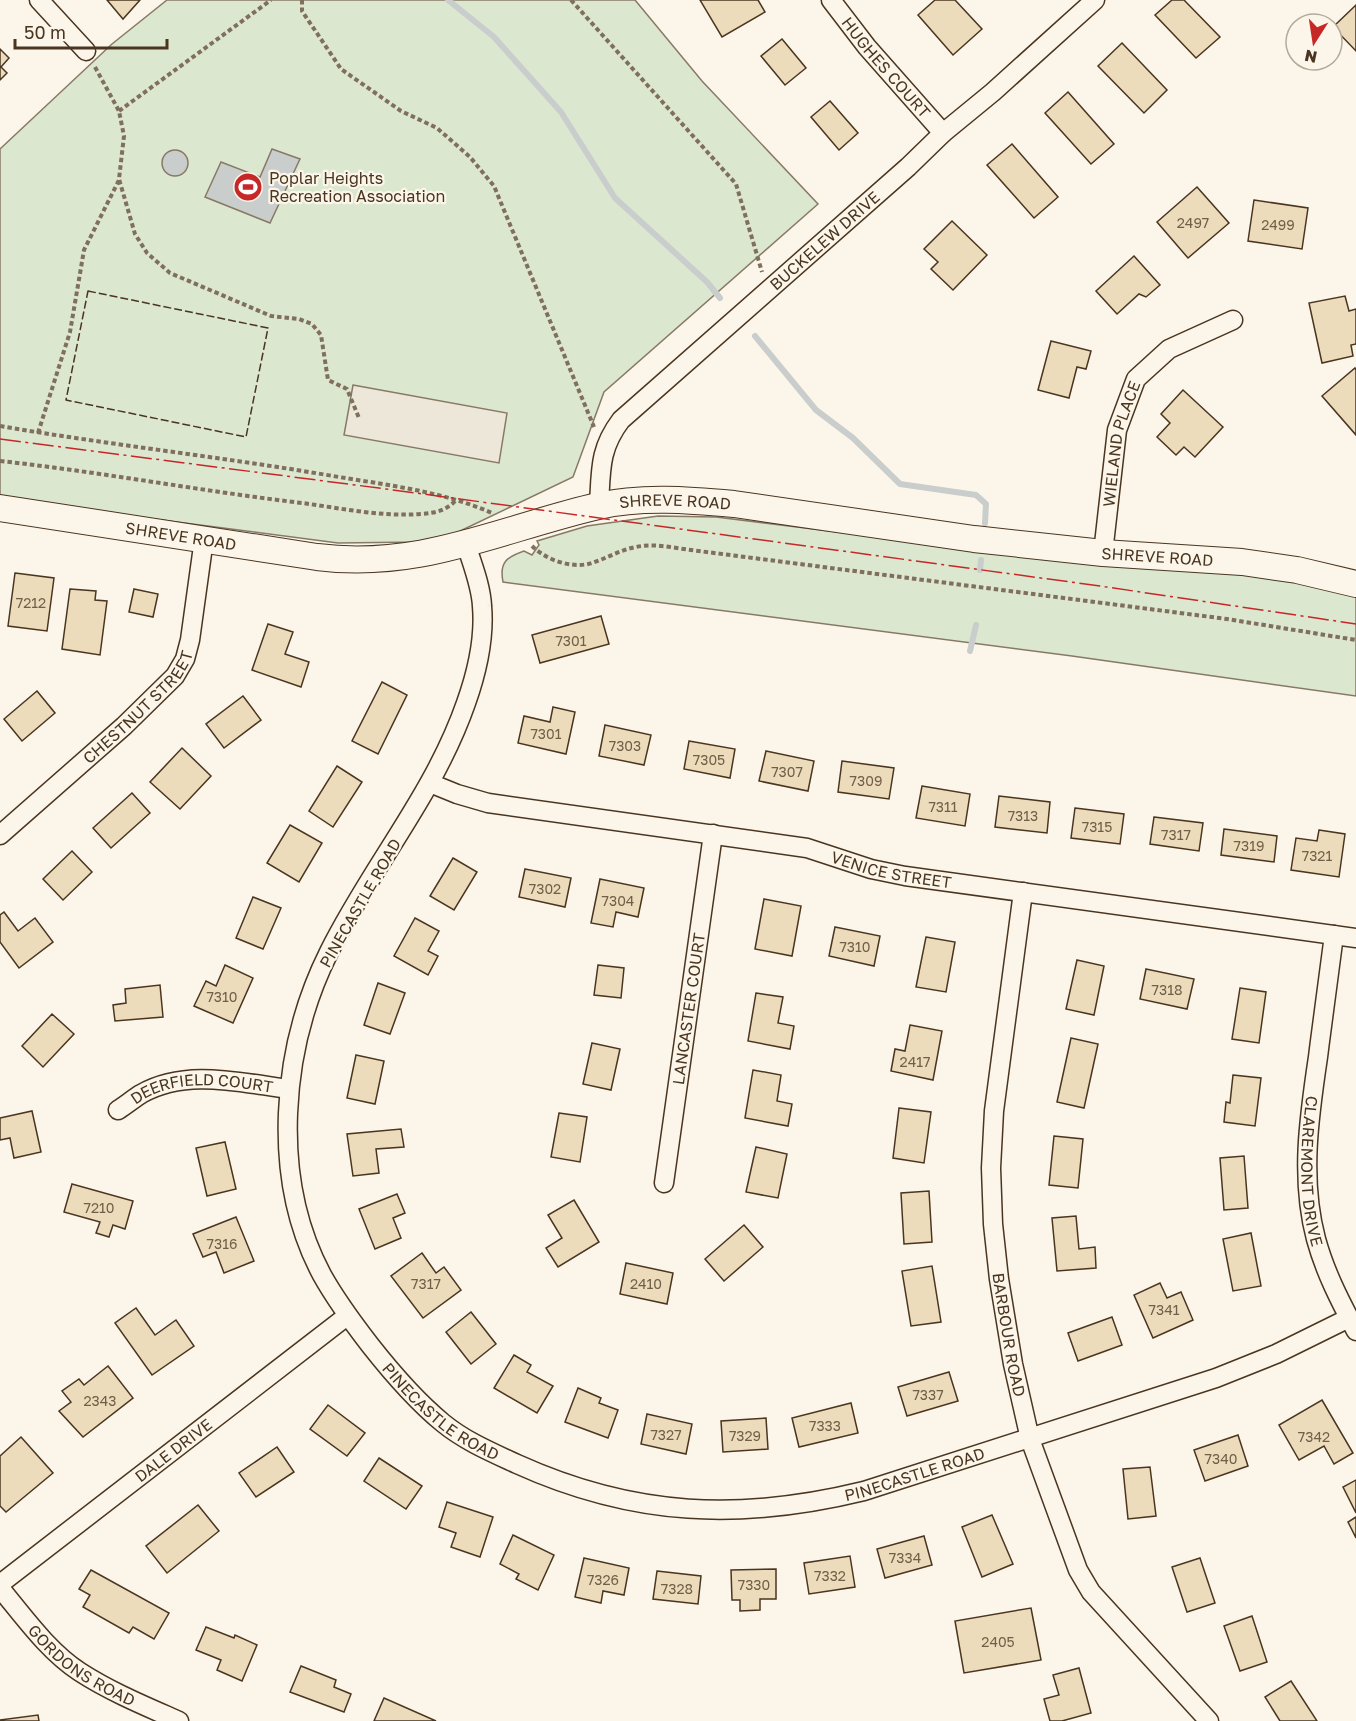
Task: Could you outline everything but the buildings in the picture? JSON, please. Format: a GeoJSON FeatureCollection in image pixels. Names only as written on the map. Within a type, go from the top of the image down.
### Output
{"type":"FeatureCollection","features":[{"type":"Feature","properties":{"kind":"main road","name":"SHREVE ROAD"},"geometry":{"type":"LineString","coordinates":[[0,508],[317,557],[362,561],[409,557],[466,544],[599,506],[641,500],[663,500],[734,504],[974,539],[1103,553],[1242,562],[1297,570],[1356,584]]}},
{"type":"Feature","properties":{"kind":"street"},"geometry":{"type":"LineString","coordinates":[[39,0],[86,51]]}},
{"type":"Feature","properties":{"kind":"street","name":"HUGHES COURT"},"geometry":{"type":"LineString","coordinates":[[831,0],[867,48],[943,133]]}},
{"type":"Feature","properties":{"kind":"street","name":"BUCKELEW DRIVE"},"geometry":{"type":"LineString","coordinates":[[599,506],[604,451],[609,435],[621,420],[1095,0]]}},
{"type":"Feature","properties":{"kind":"street","name":"WIELAND PLACE"},"geometry":{"type":"LineString","coordinates":[[1103,553],[1117,430],[1136,379],[1169,349],[1233,320]]}},
{"type":"Feature","properties":{"kind":"street","name":"CHESTNUT STREET"},"geometry":{"type":"LineString","coordinates":[[0,835],[124,726],[175,676],[185,658],[190,640],[204,539]]}},
{"type":"Feature","properties":{"kind":"street","name":"PINECASTLE ROAD"},"geometry":{"type":"LineString","coordinates":[[466,544],[482,604],[480,655],[473,683],[453,739],[430,783],[328,953],[312,994],[295,1053],[287,1117],[289,1158],[295,1198],[305,1235],[321,1273],[347,1316],[392,1374],[425,1408],[451,1429],[477,1445],[545,1476],[591,1491],[641,1503],[720,1511],[769,1509],[817,1503],[864,1491],[1030,1439],[1216,1378],[1353,1325]]}},
{"type":"Feature","properties":{"kind":"street","name":"VENICE STREET"},"geometry":{"type":"LineString","coordinates":[[430,783],[488,803],[807,848],[871,869],[905,876],[1356,938]]}},
{"type":"Feature","properties":{"kind":"street","name":"LANCASTER COURT"},"geometry":{"type":"LineString","coordinates":[[664,1183],[713,834]]}},
{"type":"Feature","properties":{"kind":"street","name":"BARBOUR ROAD"},"geometry":{"type":"LineString","coordinates":[[1023,892],[994,1111],[991,1168],[993,1224],[999,1279],[1013,1364],[1030,1439],[1078,1570],[1091,1592],[1209,1721]]}},
{"type":"Feature","properties":{"kind":"street","name":"CLAREMONT DRIVE"},"geometry":{"type":"LineString","coordinates":[[1334,935],[1314,1080],[1307,1155],[1309,1195],[1316,1237],[1328,1275],[1353,1325]]}},
{"type":"Feature","properties":{"kind":"street","name":"DEERFIELD COURT"},"geometry":{"type":"LineString","coordinates":[[118,1110],[142,1094],[164,1084],[188,1080],[212,1079],[289,1089]]}},
{"type":"Feature","properties":{"kind":"street","name":"DALE DRIVE"},"geometry":{"type":"LineString","coordinates":[[0,1584],[347,1316]]}},
{"type":"Feature","properties":{"kind":"street","name":"GORDONS ROAD"},"geometry":{"type":"LineString","coordinates":[[0,1588],[28,1622],[78,1670],[115,1692],[179,1721]]}},
{"type":"Feature","properties":{"kind":"path"},"geometry":{"type":"LineString","coordinates":[[119,111],[271,0]]}},
{"type":"Feature","properties":{"kind":"path"},"geometry":{"type":"LineString","coordinates":[[302,0],[302,11],[341,69],[401,111],[437,128],[470,157],[494,186],[604,451]]}},
{"type":"Feature","properties":{"kind":"path"},"geometry":{"type":"LineString","coordinates":[[571,0],[735,184],[768,290]]}},
{"type":"Feature","properties":{"kind":"path"},"geometry":{"type":"LineString","coordinates":[[38,433],[69,332],[84,250],[119,179],[124,136],[119,111],[86,51]]}},
{"type":"Feature","properties":{"kind":"path"},"geometry":{"type":"LineString","coordinates":[[119,179],[135,234],[147,253],[170,273],[271,316],[299,319],[312,324],[321,335],[328,380],[347,389],[359,418]]}},
{"type":"Feature","properties":{"kind":"path"},"geometry":{"type":"LineString","coordinates":[[0,426],[262,464],[424,492],[491,512],[515,530],[533,548],[545,556],[567,563],[586,564],[636,547],[656,546],[1227,619],[1356,640]]}},
{"type":"Feature","properties":{"kind":"path"},"geometry":{"type":"LineString","coordinates":[[0,461],[388,513],[437,512],[448,509],[457,500]]}},
{"type":"Feature","properties":{"kind":"green space","name":"Poplar Heights Recreation Association"},"geometry":{"type":"Polygon","coordinates":[[[167,0],[635,0],[702,81],[818,204],[604,392],[573,477],[456,533],[417,542],[338,543],[0,499],[0,149],[112,44],[167,0]]]}},
{"type":"Feature","properties":{"kind":"green space"},"geometry":{"type":"Polygon","coordinates":[[[658,516],[716,517],[1100,564],[1251,572],[1356,595],[1356,696],[1072,656],[503,582],[502,570],[506,561],[524,551],[532,555],[539,545],[537,541],[587,526],[658,516]]]}},
{"type":"Feature","properties":{"kind":"shaded area","name":"Poplar Heights Recreation Association"},"geometry":{"type":"Polygon","coordinates":[[[272,149],[300,159],[270,223],[205,197],[221,162],[260,177],[272,149]]]}},
{"type":"Feature","properties":{"kind":"shaded area"},"geometry":{"type":"Polygon","coordinates":[[[175,150],[184,154],[188,163],[184,172],[175,176],[166,172],[162,163],[166,154],[175,150]]]}},
{"type":"Feature","properties":{"kind":"shaded area"},"geometry":{"type":"Polygon","coordinates":[[[353,385],[507,413],[499,463],[344,435],[353,385]]]}},
{"type":"Feature","properties":{"kind":"waterway"},"geometry":{"type":"LineString","coordinates":[[448,0],[494,37],[561,112],[615,198],[707,282],[720,298]]}},
{"type":"Feature","properties":{"kind":"waterway"},"geometry":{"type":"LineString","coordinates":[[755,336],[816,410],[853,438],[900,484],[976,495],[986,504],[985,523]]}},
{"type":"Feature","properties":{"kind":"waterway"},"geometry":{"type":"LineString","coordinates":[[980,570],[981,560]]}},
{"type":"Feature","properties":{"kind":"waterway"},"geometry":{"type":"LineString","coordinates":[[970,651],[976,625]]}},
{"type":"Feature","properties":{"kind":"fence"},"geometry":{"type":"LineString","coordinates":[[88,291],[268,328],[246,437],[66,400],[88,291]]}},
{"type":"Feature","properties":{"kind":"power"},"geometry":{"type":"LineString","coordinates":[[0,439],[1100,586],[1356,624]]}},
{"type":"Feature","properties":{"kind":"place","name":"Poplar Heights Recreation Association"},"geometry":{"type":"Point","coordinates":[248,187]}}]}
